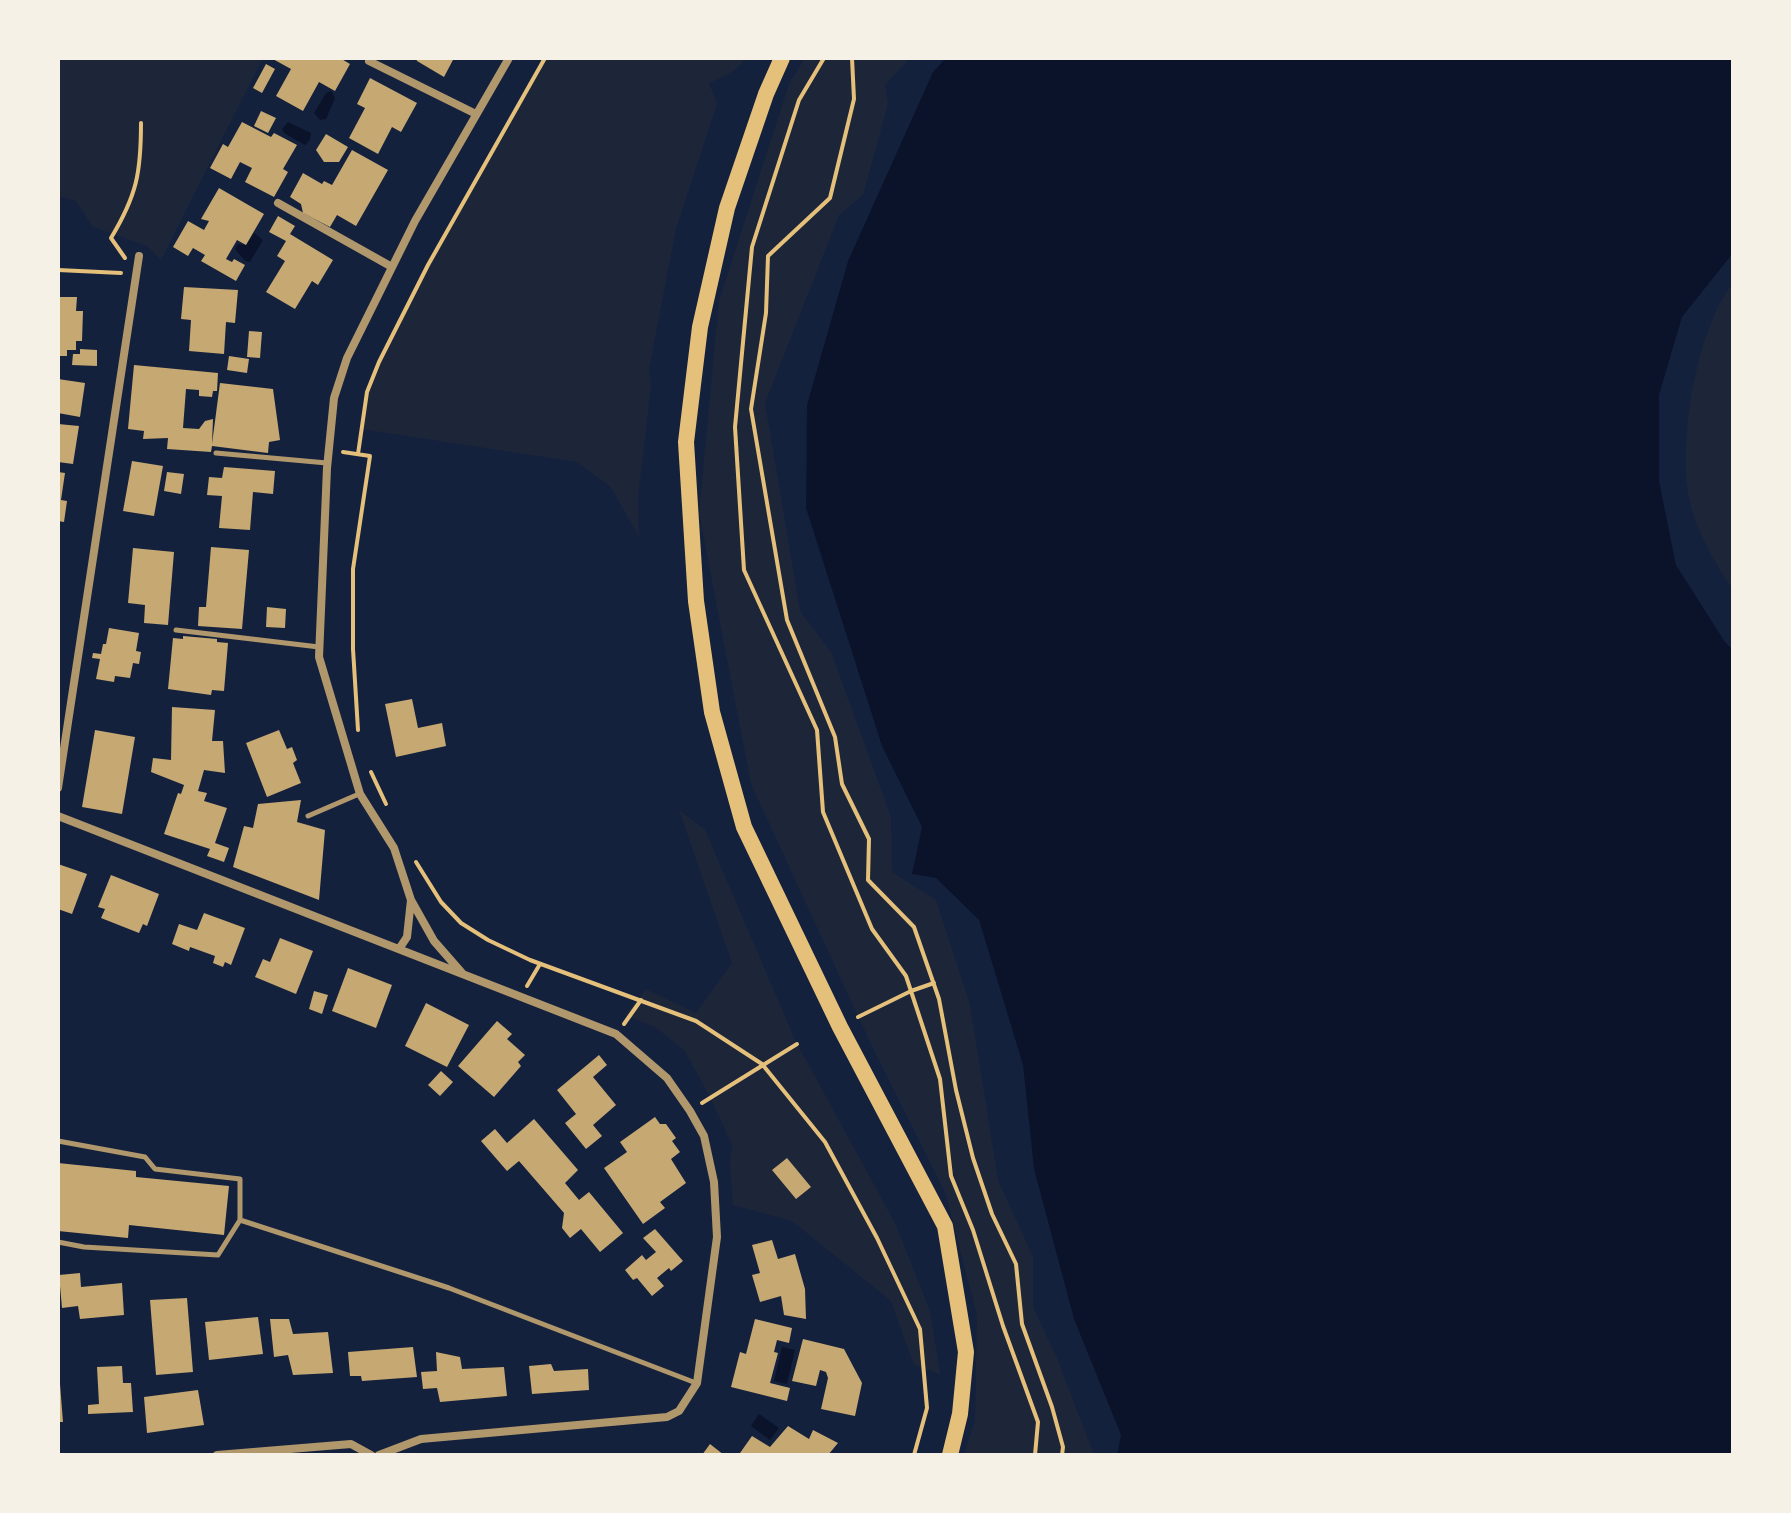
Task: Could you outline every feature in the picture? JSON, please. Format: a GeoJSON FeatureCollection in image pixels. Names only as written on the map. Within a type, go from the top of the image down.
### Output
{"type":"FeatureCollection","features":[{"type":"Feature","properties":{"kind":"main road"},"geometry":{"type":"LineString","coordinates":[[782,58],[766,94],[727,208],[700,327],[686,442],[696,601],[712,712],[744,827],[840,1027],[945,1226],[966,1352],[960,1414],[950,1455]]}},
{"type":"Feature","properties":{"kind":"street"},"geometry":{"type":"LineString","coordinates":[[466,976],[434,941],[411,900],[394,848],[360,794],[319,657],[327,463],[334,398],[347,358],[392,267],[509,58]]}},
{"type":"Feature","properties":{"kind":"street"},"geometry":{"type":"LineString","coordinates":[[369,61],[476,114]]}},
{"type":"Feature","properties":{"kind":"street"},"geometry":{"type":"LineString","coordinates":[[278,203],[392,267]]}},
{"type":"Feature","properties":{"kind":"street"},"geometry":{"type":"LineString","coordinates":[[58,788],[139,256]]}},
{"type":"Feature","properties":{"kind":"street"},"geometry":{"type":"LineString","coordinates":[[58,816],[616,1034],[667,1078],[704,1136],[714,1182],[717,1237],[697,1383],[679,1411],[667,1417],[421,1439],[379,1455]]}},
{"type":"Feature","properties":{"kind":"street"},"geometry":{"type":"LineString","coordinates":[[399,949],[407,937],[411,900]]}},
{"type":"Feature","properties":{"kind":"street"},"geometry":{"type":"LineString","coordinates":[[217,1455],[351,1444],[371,1455]]}},
{"type":"Feature","properties":{"kind":"lane"},"geometry":{"type":"LineString","coordinates":[[216,453],[327,463]]}},
{"type":"Feature","properties":{"kind":"lane"},"geometry":{"type":"LineString","coordinates":[[176,630],[319,647]]}},
{"type":"Feature","properties":{"kind":"lane"},"geometry":{"type":"LineString","coordinates":[[308,816],[360,794]]}},
{"type":"Feature","properties":{"kind":"lane"},"geometry":{"type":"LineString","coordinates":[[58,1141],[145,1157],[155,1169],[240,1179],[240,1220],[218,1255],[84,1247],[58,1242]]}},
{"type":"Feature","properties":{"kind":"lane"},"geometry":{"type":"LineString","coordinates":[[240,1220],[449,1288],[697,1383]]}},
{"type":"Feature","properties":{"kind":"path"},"geometry":{"type":"LineString","coordinates":[[358,454],[367,392],[379,362],[428,265],[545,58]]}},
{"type":"Feature","properties":{"kind":"path"},"geometry":{"type":"LineString","coordinates":[[824,58],[799,100],[752,247],[735,427],[744,570],[817,730],[823,812],[872,929],[906,976],[940,1079],[951,1176],[973,1230],[1038,1422],[1035,1455]]}},
{"type":"Feature","properties":{"kind":"path"},"geometry":{"type":"LineString","coordinates":[[852,58],[854,99],[830,198],[768,256],[766,313],[751,409],[787,620],[835,737],[842,784],[869,839],[868,880],[914,927],[934,983],[973,1158],[992,1214],[1016,1264],[1022,1324],[1052,1407],[1063,1447],[1062,1455]]}},
{"type":"Feature","properties":{"kind":"path"},"geometry":{"type":"LineString","coordinates":[[135,273],[111,238],[122,220],[138,179],[141,123]]}},
{"type":"Feature","properties":{"kind":"path"},"geometry":{"type":"LineString","coordinates":[[58,270],[135,273]]}},
{"type":"Feature","properties":{"kind":"path"},"geometry":{"type":"LineString","coordinates":[[328,451],[370,456],[353,569],[353,649],[358,732]]}},
{"type":"Feature","properties":{"kind":"path"},"geometry":{"type":"LineString","coordinates":[[366,760],[391,815]]}},
{"type":"Feature","properties":{"kind":"path"},"geometry":{"type":"LineString","coordinates":[[411,853],[441,902],[461,923],[488,940],[540,964],[696,1021],[762,1064],[825,1142],[877,1238],[920,1329],[927,1408],[914,1455]]}},
{"type":"Feature","properties":{"kind":"path"},"geometry":{"type":"LineString","coordinates":[[521,995],[540,964]]}},
{"type":"Feature","properties":{"kind":"path"},"geometry":{"type":"LineString","coordinates":[[858,1017],[934,983]]}},
{"type":"Feature","properties":{"kind":"path"},"geometry":{"type":"LineString","coordinates":[[616,1034],[641,1000]]}},
{"type":"Feature","properties":{"kind":"path"},"geometry":{"type":"LineString","coordinates":[[690,1111],[797,1044]]}},
{"type":"Feature","properties":{"kind":"shaded area"},"geometry":{"type":"Polygon","coordinates":[[[58,58],[263,58],[161,260],[147,246],[93,227],[76,201],[58,196],[58,58]]]}},
{"type":"Feature","properties":{"kind":"shaded area"},"geometry":{"type":"Polygon","coordinates":[[[545,58],[745,58],[734,70],[709,83],[717,104],[676,229],[649,369],[651,385],[638,498],[639,537],[611,487],[577,462],[361,429],[371,382],[428,265],[545,58]]]}},
{"type":"Feature","properties":{"kind":"shaded area"},"geometry":{"type":"Polygon","coordinates":[[[805,58],[910,58],[885,85],[888,104],[863,195],[839,215],[765,403],[800,611],[831,652],[891,817],[892,872],[936,900],[970,1005],[998,1180],[1033,1257],[1033,1307],[1057,1358],[1094,1455],[964,1455],[975,1421],[977,1316],[946,1195],[870,1042],[751,784],[699,513],[719,301],[789,84],[805,58]]]}},
{"type":"Feature","properties":{"kind":"shaded area"},"geometry":{"type":"Polygon","coordinates":[[[946,58],[1733,58],[1733,253],[1682,317],[1659,395],[1659,481],[1676,565],[1733,650],[1733,1455],[1117,1455],[1121,1435],[1074,1319],[1034,1169],[1023,1065],[979,920],[936,878],[912,874],[922,827],[882,746],[806,508],[807,405],[848,261],[933,72],[946,58]]]}},
{"type":"Feature","properties":{"kind":"shaded area"},"geometry":{"type":"Polygon","coordinates":[[[331,91],[335,98],[326,119],[320,120],[314,113],[326,93],[331,91]]]}},
{"type":"Feature","properties":{"kind":"shaded area"},"geometry":{"type":"Polygon","coordinates":[[[288,122],[311,133],[305,145],[284,133],[282,129],[288,122]]]}},
{"type":"Feature","properties":{"kind":"shaded area"},"geometry":{"type":"Polygon","coordinates":[[[254,233],[263,240],[250,262],[245,261],[235,249],[238,244],[246,245],[254,233]]]}},
{"type":"Feature","properties":{"kind":"shaded area"},"geometry":{"type":"Polygon","coordinates":[[[1733,283],[1733,590],[1697,524],[1690,502],[1686,450],[1688,420],[1700,357],[1720,303],[1733,283]]]}},
{"type":"Feature","properties":{"kind":"shaded area"},"geometry":{"type":"Polygon","coordinates":[[[679,810],[705,830],[795,1040],[895,1223],[930,1311],[940,1374],[914,1365],[891,1301],[792,1221],[733,1205],[732,1145],[684,1050],[655,1027],[625,1015],[646,989],[696,1013],[732,963],[679,810]]]}},
{"type":"Feature","properties":{"kind":"shaded area"},"geometry":{"type":"Polygon","coordinates":[[[782,1347],[795,1350],[787,1384],[774,1381],[782,1347]]]}},
{"type":"Feature","properties":{"kind":"shaded area"},"geometry":{"type":"Polygon","coordinates":[[[759,1414],[779,1428],[770,1440],[751,1426],[759,1414]]]}},
{"type":"Feature","properties":{"kind":"building"},"geometry":{"type":"Polygon","coordinates":[[[271,58],[340,58],[350,64],[335,91],[319,82],[303,111],[276,96],[291,69],[271,58]]]}},
{"type":"Feature","properties":{"kind":"building"},"geometry":{"type":"Polygon","coordinates":[[[416,58],[454,58],[444,77],[416,58]]]}},
{"type":"Feature","properties":{"kind":"building"},"geometry":{"type":"Polygon","coordinates":[[[266,64],[275,69],[262,93],[253,88],[266,64]]]}},
{"type":"Feature","properties":{"kind":"building"},"geometry":{"type":"Polygon","coordinates":[[[370,78],[417,103],[401,132],[392,127],[378,154],[349,138],[365,108],[357,104],[370,78]]]}},
{"type":"Feature","properties":{"kind":"building"},"geometry":{"type":"Polygon","coordinates":[[[261,111],[276,118],[268,133],[254,126],[261,111]]]}},
{"type":"Feature","properties":{"kind":"building"},"geometry":{"type":"Polygon","coordinates":[[[242,122],[271,137],[274,133],[297,145],[283,169],[288,172],[274,197],[245,182],[252,168],[240,162],[231,179],[210,168],[223,144],[228,147],[242,122]]]}},
{"type":"Feature","properties":{"kind":"building"},"geometry":{"type":"Polygon","coordinates":[[[326,134],[348,147],[339,162],[324,162],[316,150],[326,134]]]}},
{"type":"Feature","properties":{"kind":"building"},"geometry":{"type":"Polygon","coordinates":[[[352,150],[388,170],[356,226],[337,215],[330,227],[303,213],[301,204],[290,197],[303,173],[322,184],[324,181],[332,185],[352,150]]]}},
{"type":"Feature","properties":{"kind":"building"},"geometry":{"type":"Polygon","coordinates":[[[219,188],[264,214],[246,245],[237,240],[226,259],[232,262],[234,259],[245,265],[236,281],[201,261],[205,255],[193,248],[188,256],[173,247],[188,221],[204,230],[209,221],[201,219],[219,188]]]}},
{"type":"Feature","properties":{"kind":"building"},"geometry":{"type":"Polygon","coordinates":[[[278,216],[295,226],[290,234],[333,260],[318,285],[312,281],[295,309],[266,292],[285,261],[277,256],[286,241],[269,232],[278,216]]]}},
{"type":"Feature","properties":{"kind":"building"},"geometry":{"type":"Polygon","coordinates":[[[184,287],[238,290],[235,323],[226,322],[224,354],[189,351],[191,320],[181,319],[184,287]]]}},
{"type":"Feature","properties":{"kind":"building"},"geometry":{"type":"Polygon","coordinates":[[[58,297],[77,297],[76,311],[83,311],[82,341],[76,341],[76,350],[67,350],[67,356],[58,356],[58,297]]]}},
{"type":"Feature","properties":{"kind":"building"},"geometry":{"type":"Polygon","coordinates":[[[249,331],[262,332],[260,358],[247,357],[249,331]]]}},
{"type":"Feature","properties":{"kind":"building"},"geometry":{"type":"Polygon","coordinates":[[[80,349],[97,350],[97,366],[72,365],[73,354],[80,354],[80,349]]]}},
{"type":"Feature","properties":{"kind":"building"},"geometry":{"type":"Polygon","coordinates":[[[229,356],[249,359],[247,373],[227,370],[229,356]]]}},
{"type":"Feature","properties":{"kind":"building"},"geometry":{"type":"Polygon","coordinates":[[[134,365],[218,373],[217,391],[213,391],[212,397],[199,396],[199,390],[186,389],[183,428],[199,429],[205,421],[213,419],[212,444],[220,383],[273,389],[280,440],[269,442],[268,453],[212,446],[211,452],[167,449],[168,438],[143,439],[144,431],[128,429],[134,365]]]}},
{"type":"Feature","properties":{"kind":"building"},"geometry":{"type":"Polygon","coordinates":[[[58,379],[85,383],[80,417],[58,413],[58,379]]]}},
{"type":"Feature","properties":{"kind":"building"},"geometry":{"type":"Polygon","coordinates":[[[58,424],[79,426],[73,464],[58,462],[58,424]]]}},
{"type":"Feature","properties":{"kind":"building"},"geometry":{"type":"Polygon","coordinates":[[[132,461],[163,466],[154,516],[123,511],[132,461]]]}},
{"type":"Feature","properties":{"kind":"building"},"geometry":{"type":"Polygon","coordinates":[[[224,467],[275,471],[273,494],[253,492],[250,530],[219,528],[222,496],[207,495],[209,477],[222,478],[224,467]]]}},
{"type":"Feature","properties":{"kind":"building"},"geometry":{"type":"Polygon","coordinates":[[[58,472],[65,473],[61,500],[67,501],[64,522],[58,521],[58,472]]]}},
{"type":"Feature","properties":{"kind":"building"},"geometry":{"type":"Polygon","coordinates":[[[167,472],[184,474],[181,494],[164,491],[167,472]]]}},
{"type":"Feature","properties":{"kind":"building"},"geometry":{"type":"Polygon","coordinates":[[[211,547],[249,550],[242,629],[198,626],[199,607],[206,607],[211,547]]]}},
{"type":"Feature","properties":{"kind":"building"},"geometry":{"type":"Polygon","coordinates":[[[133,548],[174,552],[168,625],[144,623],[145,605],[128,603],[133,548]]]}},
{"type":"Feature","properties":{"kind":"building"},"geometry":{"type":"Polygon","coordinates":[[[267,607],[286,609],[285,628],[266,627],[267,607]]]}},
{"type":"Feature","properties":{"kind":"building"},"geometry":{"type":"Polygon","coordinates":[[[109,628],[139,633],[136,651],[141,652],[139,664],[133,663],[130,678],[115,676],[114,682],[96,679],[100,659],[92,658],[93,653],[101,654],[109,628]]]}},
{"type":"Feature","properties":{"kind":"building"},"geometry":{"type":"Polygon","coordinates":[[[183,636],[228,643],[224,691],[212,690],[211,695],[168,689],[173,638],[183,639],[183,636]]]}},
{"type":"Feature","properties":{"kind":"building"},"geometry":{"type":"Polygon","coordinates":[[[412,699],[418,728],[442,723],[446,746],[396,757],[385,704],[412,699]]]}},
{"type":"Feature","properties":{"kind":"building"},"geometry":{"type":"Polygon","coordinates":[[[172,707],[215,710],[212,741],[223,741],[225,773],[204,770],[198,791],[207,793],[204,801],[227,808],[215,843],[229,848],[224,862],[207,856],[210,849],[164,834],[178,793],[181,794],[184,785],[151,772],[153,758],[171,760],[172,707]]]}},
{"type":"Feature","properties":{"kind":"building"},"geometry":{"type":"Polygon","coordinates":[[[95,730],[135,737],[122,814],[82,807],[95,730]]]}},
{"type":"Feature","properties":{"kind":"building"},"geometry":{"type":"Polygon","coordinates":[[[279,730],[287,749],[292,747],[297,760],[293,763],[301,783],[267,797],[246,743],[279,730]]]}},
{"type":"Feature","properties":{"kind":"building"},"geometry":{"type":"Polygon","coordinates":[[[301,800],[297,822],[325,830],[319,900],[233,867],[244,826],[253,828],[258,804],[301,800]]]}},
{"type":"Feature","properties":{"kind":"building"},"geometry":{"type":"Polygon","coordinates":[[[58,864],[87,874],[72,914],[58,909],[58,864]]]}},
{"type":"Feature","properties":{"kind":"building"},"geometry":{"type":"Polygon","coordinates":[[[111,875],[159,894],[147,926],[143,924],[139,933],[101,918],[105,909],[98,907],[111,875]]]}},
{"type":"Feature","properties":{"kind":"building"},"geometry":{"type":"Polygon","coordinates":[[[204,913],[245,928],[231,965],[225,962],[223,967],[213,963],[215,956],[172,944],[179,924],[197,930],[204,913]]]}},
{"type":"Feature","properties":{"kind":"building"},"geometry":{"type":"Polygon","coordinates":[[[280,938],[313,951],[296,994],[255,977],[263,959],[270,962],[280,938]]]}},
{"type":"Feature","properties":{"kind":"building"},"geometry":{"type":"Polygon","coordinates":[[[348,968],[392,985],[376,1028],[332,1011],[348,968]]]}},
{"type":"Feature","properties":{"kind":"building"},"geometry":{"type":"Polygon","coordinates":[[[314,991],[328,995],[322,1014],[309,1009],[314,991]]]}},
{"type":"Feature","properties":{"kind":"building"},"geometry":{"type":"Polygon","coordinates":[[[426,1003],[469,1025],[447,1067],[405,1046],[426,1003]]]}},
{"type":"Feature","properties":{"kind":"building"},"geometry":{"type":"Polygon","coordinates":[[[497,1021],[512,1034],[507,1039],[525,1055],[518,1062],[521,1066],[494,1097],[458,1066],[497,1021]]]}},
{"type":"Feature","properties":{"kind":"building"},"geometry":{"type":"Polygon","coordinates":[[[599,1055],[607,1065],[593,1077],[616,1105],[593,1125],[602,1136],[586,1149],[565,1123],[576,1114],[557,1090],[599,1055]]]}},
{"type":"Feature","properties":{"kind":"building"},"geometry":{"type":"Polygon","coordinates":[[[441,1071],[453,1082],[440,1096],[428,1085],[441,1071]]]}},
{"type":"Feature","properties":{"kind":"building"},"geometry":{"type":"Polygon","coordinates":[[[655,1117],[660,1124],[666,1124],[676,1138],[672,1141],[680,1152],[671,1159],[686,1183],[660,1202],[665,1208],[643,1224],[604,1168],[627,1152],[620,1142],[655,1117]]]}},
{"type":"Feature","properties":{"kind":"building"},"geometry":{"type":"Polygon","coordinates":[[[534,1119],[578,1170],[565,1183],[579,1200],[589,1192],[623,1233],[600,1252],[581,1229],[570,1238],[562,1228],[564,1213],[519,1161],[507,1171],[481,1141],[495,1129],[507,1143],[534,1119]]]}},
{"type":"Feature","properties":{"kind":"building"},"geometry":{"type":"Polygon","coordinates":[[[787,1158],[811,1187],[796,1199],[772,1170],[787,1158]]]}},
{"type":"Feature","properties":{"kind":"building"},"geometry":{"type":"Polygon","coordinates":[[[58,1163],[136,1171],[136,1177],[229,1186],[224,1235],[129,1225],[128,1238],[58,1231],[58,1163]]]}},
{"type":"Feature","properties":{"kind":"building"},"geometry":{"type":"Polygon","coordinates":[[[655,1229],[683,1261],[657,1278],[664,1286],[652,1296],[637,1278],[633,1280],[625,1270],[642,1255],[646,1260],[656,1252],[643,1238],[655,1229]]]}},
{"type":"Feature","properties":{"kind":"building"},"geometry":{"type":"Polygon","coordinates":[[[772,1240],[778,1259],[795,1254],[805,1289],[806,1319],[784,1315],[781,1296],[760,1302],[752,1275],[760,1273],[752,1245],[772,1240]]]}},
{"type":"Feature","properties":{"kind":"building"},"geometry":{"type":"Polygon","coordinates":[[[80,1273],[81,1287],[122,1283],[124,1315],[80,1319],[78,1306],[62,1308],[59,1275],[80,1273]]]}},
{"type":"Feature","properties":{"kind":"building"},"geometry":{"type":"Polygon","coordinates":[[[187,1298],[193,1372],[156,1375],[150,1300],[187,1298]]]}},
{"type":"Feature","properties":{"kind":"building"},"geometry":{"type":"Polygon","coordinates":[[[258,1317],[263,1354],[209,1360],[205,1322],[258,1317]]]}},
{"type":"Feature","properties":{"kind":"building"},"geometry":{"type":"Polygon","coordinates":[[[270,1319],[289,1319],[293,1334],[328,1332],[333,1373],[293,1375],[288,1355],[274,1357],[270,1319]]]}},
{"type":"Feature","properties":{"kind":"building"},"geometry":{"type":"Polygon","coordinates":[[[755,1319],[792,1328],[789,1343],[777,1340],[774,1352],[778,1353],[770,1383],[790,1388],[787,1401],[731,1387],[740,1352],[746,1354],[755,1319]]]}},
{"type":"Feature","properties":{"kind":"building"},"geometry":{"type":"Polygon","coordinates":[[[803,1339],[844,1349],[862,1383],[855,1416],[821,1409],[828,1378],[826,1372],[820,1370],[816,1386],[792,1381],[803,1339]]]}},
{"type":"Feature","properties":{"kind":"building"},"geometry":{"type":"Polygon","coordinates":[[[413,1347],[417,1377],[362,1381],[361,1376],[350,1376],[348,1352],[413,1347]]]}},
{"type":"Feature","properties":{"kind":"building"},"geometry":{"type":"Polygon","coordinates":[[[436,1352],[460,1357],[462,1369],[504,1367],[507,1396],[440,1402],[437,1388],[423,1389],[421,1372],[437,1371],[436,1352]]]}},
{"type":"Feature","properties":{"kind":"building"},"geometry":{"type":"Polygon","coordinates":[[[551,1364],[554,1371],[588,1369],[589,1390],[532,1394],[529,1366],[551,1364]]]}},
{"type":"Feature","properties":{"kind":"building"},"geometry":{"type":"Polygon","coordinates":[[[122,1366],[123,1383],[131,1383],[133,1412],[88,1414],[88,1405],[99,1404],[97,1367],[122,1366]]]}},
{"type":"Feature","properties":{"kind":"building"},"geometry":{"type":"Polygon","coordinates":[[[60,1384],[63,1422],[58,1422],[60,1384]]]}},
{"type":"Feature","properties":{"kind":"building"},"geometry":{"type":"Polygon","coordinates":[[[198,1390],[204,1425],[147,1433],[144,1397],[198,1390]]]}},
{"type":"Feature","properties":{"kind":"building"},"geometry":{"type":"Polygon","coordinates":[[[788,1426],[809,1439],[813,1430],[838,1443],[828,1455],[740,1453],[752,1436],[770,1447],[788,1426]]]}},
{"type":"Feature","properties":{"kind":"building"},"geometry":{"type":"Polygon","coordinates":[[[710,1444],[724,1455],[702,1455],[710,1444]]]}}]}
